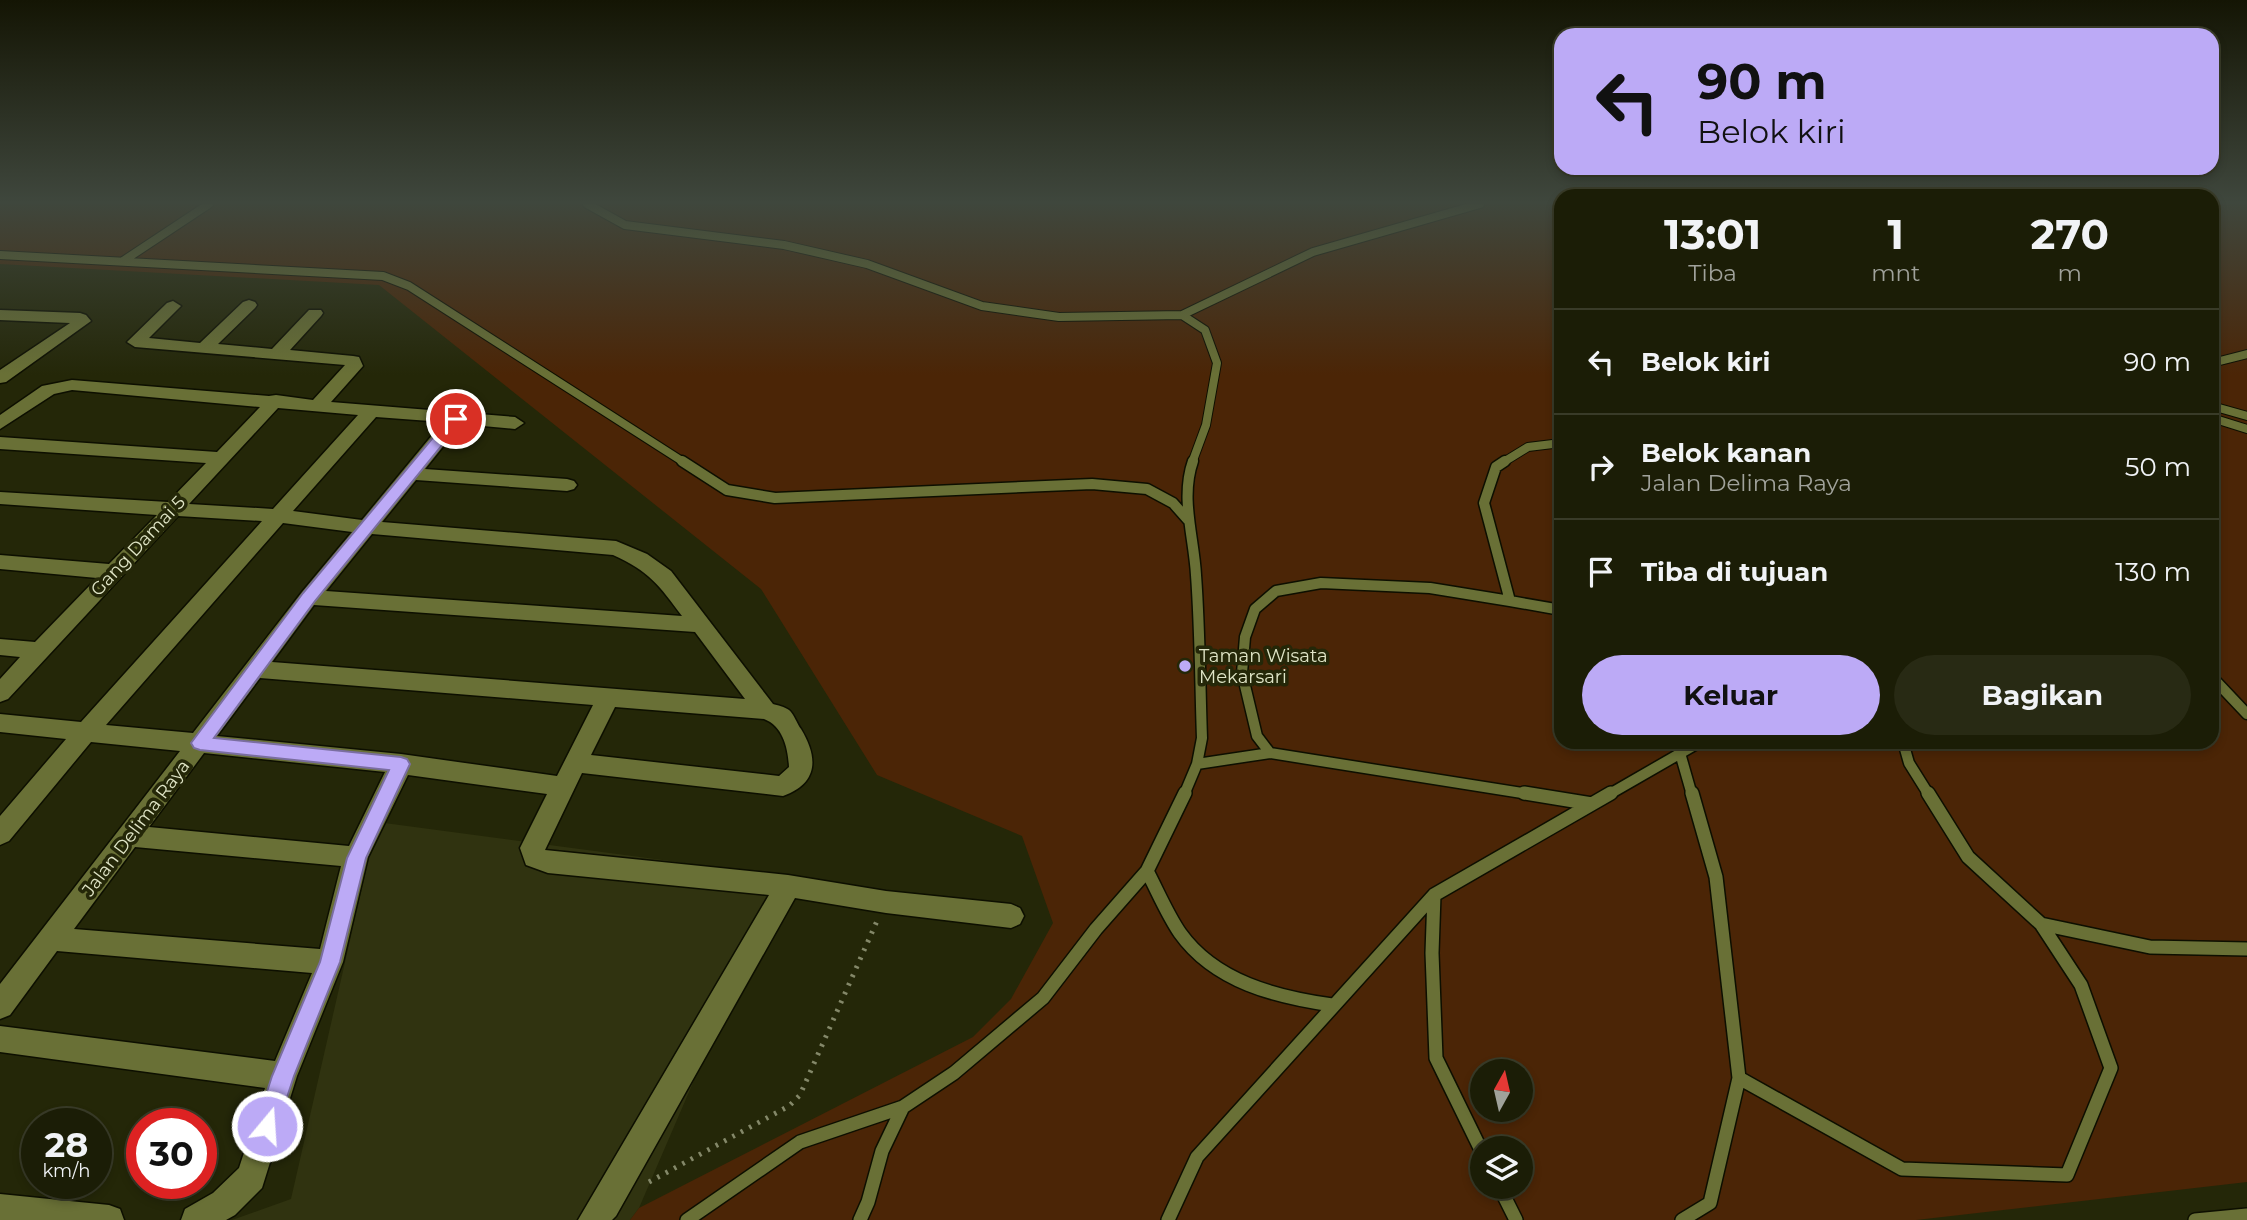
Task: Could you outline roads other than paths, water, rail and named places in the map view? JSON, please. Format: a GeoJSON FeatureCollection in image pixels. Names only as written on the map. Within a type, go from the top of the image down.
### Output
{"type":"FeatureCollection","features":[{"type":"Feature","properties":{"kind":"street"},"geometry":{"type":"LineString","coordinates":[[204,348],[249,304]]}},
{"type":"Feature","properties":{"kind":"street"},"geometry":{"type":"LineString","coordinates":[[173,306],[135,342],[353,361],[354,366],[319,404]]}},
{"type":"Feature","properties":{"kind":"street"},"geometry":{"type":"LineString","coordinates":[[278,353],[315,313]]}},
{"type":"Feature","properties":{"kind":"street"},"geometry":{"type":"LineString","coordinates":[[0,378],[83,321],[80,318],[2,316]]}},
{"type":"Feature","properties":{"kind":"street"},"geometry":{"type":"LineString","coordinates":[[0,422],[48,390],[59,386],[276,400],[515,423]]}},
{"type":"Feature","properties":{"kind":"street","name":"Gang Damai 5"},"geometry":{"type":"LineString","coordinates":[[0,693],[276,400]]}},
{"type":"Feature","properties":{"kind":"street"},"geometry":{"type":"LineString","coordinates":[[0,834],[85,733],[372,410]]}},
{"type":"Feature","properties":{"kind":"street","name":"Jalan Delima Raya"},"geometry":{"type":"LineString","coordinates":[[0,1006],[309,597],[456,419]]}},
{"type":"Feature","properties":{"kind":"street"},"geometry":{"type":"LineString","coordinates":[[0,443],[220,458]]}},
{"type":"Feature","properties":{"kind":"street"},"geometry":{"type":"LineString","coordinates":[[412,474],[567,485]]}},
{"type":"Feature","properties":{"kind":"street"},"geometry":{"type":"LineString","coordinates":[[0,498],[279,516],[366,527],[616,548],[640,559],[664,576],[765,710]]}},
{"type":"Feature","properties":{"kind":"street"},"geometry":{"type":"LineString","coordinates":[[0,562],[116,572]]}},
{"type":"Feature","properties":{"kind":"street"},"geometry":{"type":"LineString","coordinates":[[309,597],[701,625]]}},
{"type":"Feature","properties":{"kind":"street"},"geometry":{"type":"LineString","coordinates":[[0,647],[40,650]]}},
{"type":"Feature","properties":{"kind":"street"},"geometry":{"type":"LineString","coordinates":[[257,669],[765,710],[781,716],[800,748],[801,771],[783,786],[575,763]]}},
{"type":"Feature","properties":{"kind":"street"},"geometry":{"type":"LineString","coordinates":[[608,698],[532,848],[536,858],[548,862],[788,886],[886,902],[1011,916]]}},
{"type":"Feature","properties":{"kind":"street"},"geometry":{"type":"LineString","coordinates":[[0,723],[401,764],[565,787]]}},
{"type":"Feature","properties":{"kind":"street"},"geometry":{"type":"LineString","coordinates":[[196,1220],[224,1204],[251,1177],[283,1076],[330,962],[356,858],[401,764]]}},
{"type":"Feature","properties":{"kind":"street"},"geometry":{"type":"LineString","coordinates":[[129,836],[356,858]]}},
{"type":"Feature","properties":{"kind":"street"},"geometry":{"type":"LineString","coordinates":[[599,1213],[788,886]]}},
{"type":"Feature","properties":{"kind":"street"},"geometry":{"type":"LineString","coordinates":[[52,939],[330,962]]}},
{"type":"Feature","properties":{"kind":"street"},"geometry":{"type":"LineString","coordinates":[[0,1039],[283,1076]]}},
{"type":"Feature","properties":{"kind":"street"},"geometry":{"type":"LineString","coordinates":[[0,1209],[108,1220]]}},
{"type":"Feature","properties":{"kind":"lane"},"geometry":{"type":"LineString","coordinates":[[123,261],[383,276],[409,286],[727,490],[775,498],[1092,484],[1147,489],[1173,503],[1188,520]]}},
{"type":"Feature","properties":{"kind":"lane"},"geometry":{"type":"LineString","coordinates":[[854,261],[994,309],[1097,319],[1182,315],[1294,261]]}},
{"type":"Feature","properties":{"kind":"lane"},"geometry":{"type":"LineString","coordinates":[[687,1220],[800,1142],[903,1107],[954,1073],[1043,998],[1096,929],[1147,871],[1171,826],[1197,764],[1202,738],[1196,572],[1188,520],[1189,473],[1206,425],[1217,363],[1205,330],[1182,315]]}},
{"type":"Feature","properties":{"kind":"lane"},"geometry":{"type":"LineString","coordinates":[[2219,361],[2247,354]]}},
{"type":"Feature","properties":{"kind":"lane"},"geometry":{"type":"LineString","coordinates":[[2219,407],[2247,415]]}},
{"type":"Feature","properties":{"kind":"lane"},"geometry":{"type":"LineString","coordinates":[[2219,420],[2247,429]]}},
{"type":"Feature","properties":{"kind":"lane"},"geometry":{"type":"LineString","coordinates":[[1510,601],[1484,503],[1496,467],[1528,447],[1554,444]]}},
{"type":"Feature","properties":{"kind":"lane"},"geometry":{"type":"LineString","coordinates":[[1270,753],[1257,736],[1242,673],[1245,637],[1255,609],[1276,591],[1321,583],[1430,587],[1554,609]]}},
{"type":"Feature","properties":{"kind":"lane"},"geometry":{"type":"LineString","coordinates":[[2219,684],[2247,714]]}},
{"type":"Feature","properties":{"kind":"lane"},"geometry":{"type":"LineString","coordinates":[[1168,1220],[1197,1157],[1434,895],[1686,749]]}},
{"type":"Feature","properties":{"kind":"lane"},"geometry":{"type":"LineString","coordinates":[[1739,1078],[1902,1169],[2067,1175],[2111,1068],[2081,985],[2041,924],[1968,857],[1909,763],[1905,749]]}},
{"type":"Feature","properties":{"kind":"lane"},"geometry":{"type":"LineString","coordinates":[[1680,752],[1716,877],[1739,1078],[1710,1203],[1682,1220]]}},
{"type":"Feature","properties":{"kind":"lane"},"geometry":{"type":"LineString","coordinates":[[1197,764],[1270,753],[1592,804]]}},
{"type":"Feature","properties":{"kind":"lane"},"geometry":{"type":"LineString","coordinates":[[1147,871],[1186,942],[1228,977],[1298,1001],[1332,1005]]}},
{"type":"Feature","properties":{"kind":"lane"},"geometry":{"type":"LineString","coordinates":[[1434,895],[1436,1059],[1474,1136]]}},
{"type":"Feature","properties":{"kind":"lane"},"geometry":{"type":"LineString","coordinates":[[2041,924],[2150,947],[2247,949]]}},
{"type":"Feature","properties":{"kind":"lane"},"geometry":{"type":"LineString","coordinates":[[860,1220],[868,1202],[881,1151],[903,1107]]}},
{"type":"Feature","properties":{"kind":"lane"},"geometry":{"type":"LineString","coordinates":[[1506,1199],[1516,1220]]}},
{"type":"Feature","properties":{"kind":"lane"},"geometry":{"type":"LineString","coordinates":[[2194,1220],[2247,1215]]}},
{"type":"Feature","properties":{"kind":"place","name":"Taman Wisata Mekarsari"},"geometry":{"type":"Point","coordinates":[1185,666]}}]}
